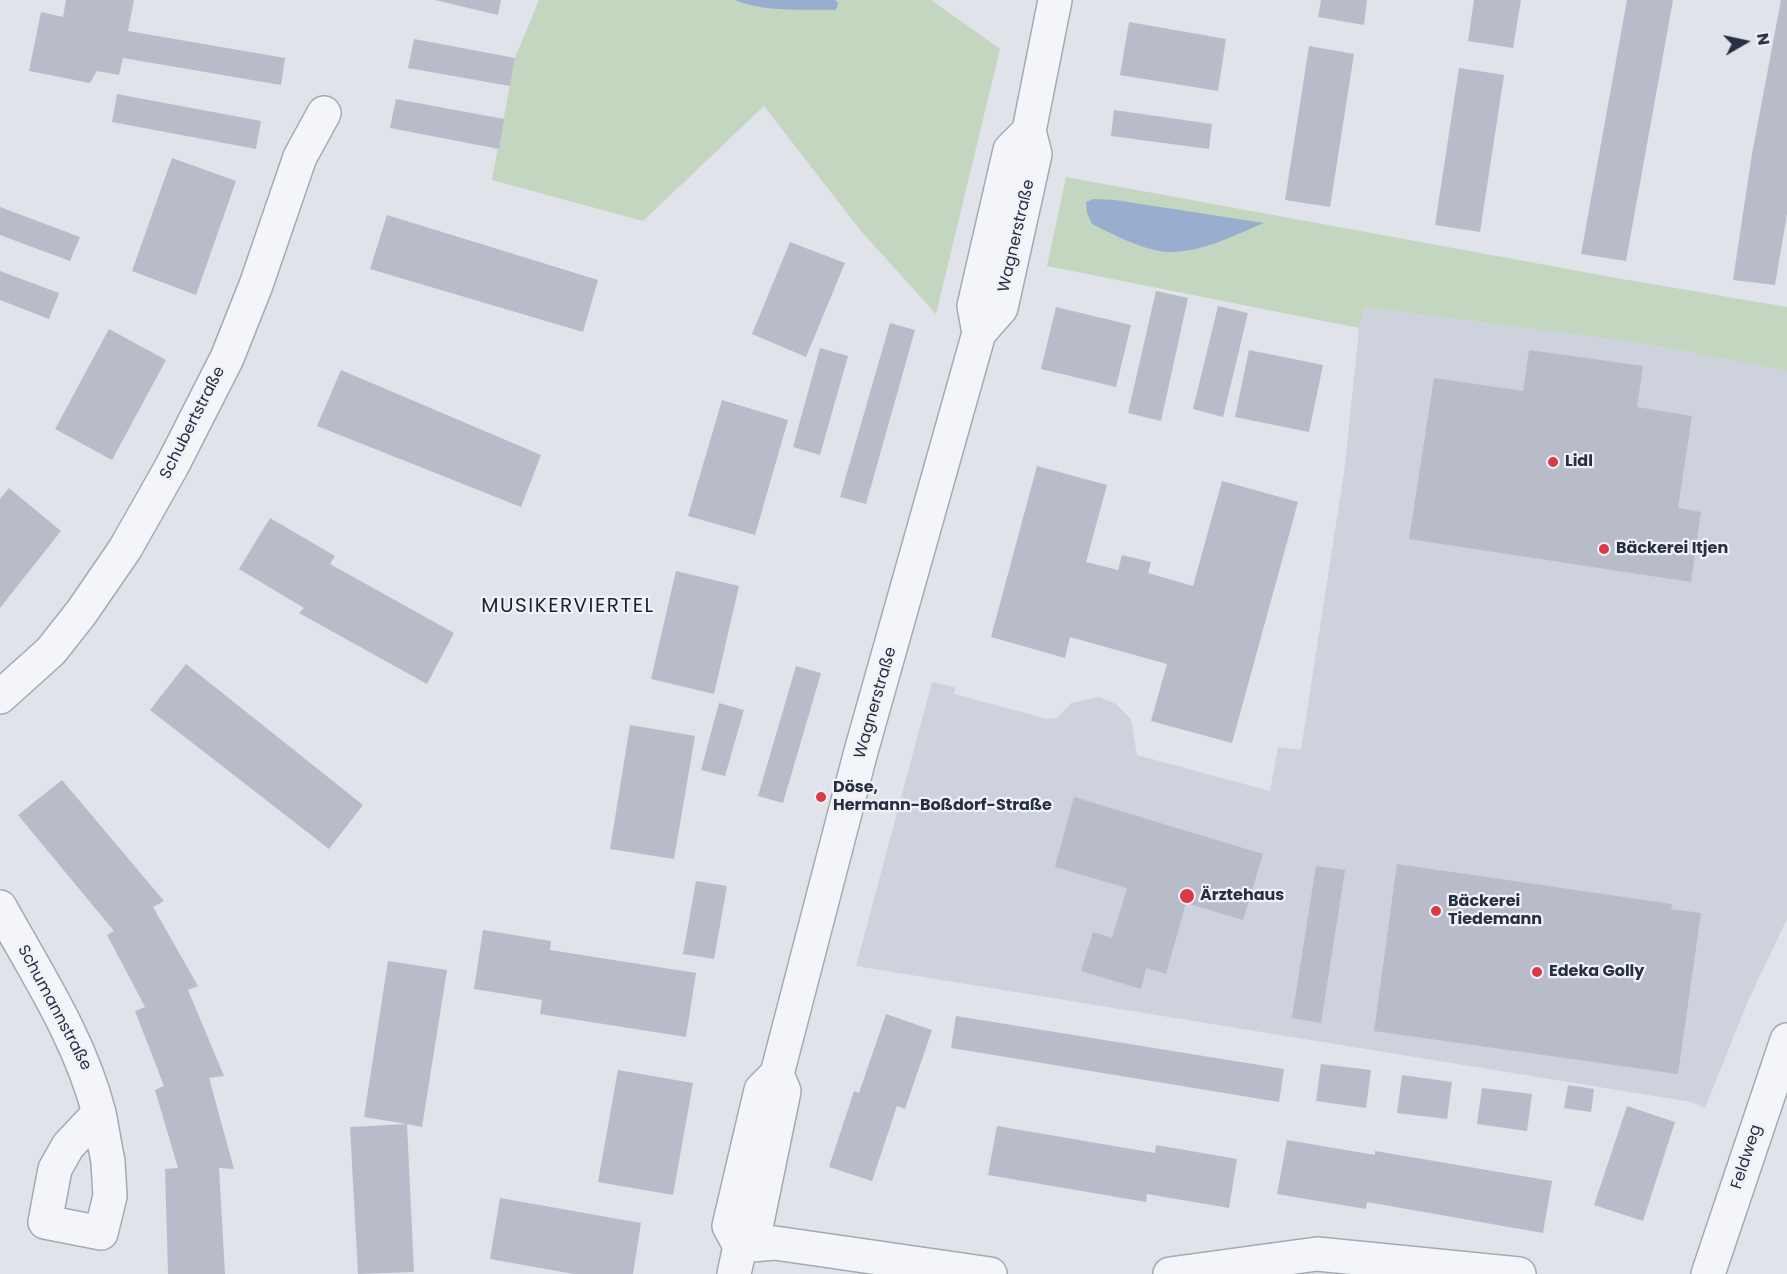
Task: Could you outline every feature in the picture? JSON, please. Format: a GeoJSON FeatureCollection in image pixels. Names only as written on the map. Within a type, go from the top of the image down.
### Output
{"type":"FeatureCollection","features":[{"type":"Feature","properties":{"kind":"street","name":"Wagnerstraße"},"geometry":{"type":"LineString","coordinates":[[737,1260],[756,1227],[784,1091],[777,1074],[860,755],[978,333],[1001,308],[1035,154],[1029,131],[1055,0]]}},
{"type":"Feature","properties":{"kind":"street","name":"Schubertstraße"},"geometry":{"type":"LineString","coordinates":[[0,697],[51,651],[81,613],[125,549],[172,466],[227,358],[256,285],[300,157],[324,113]]}},
{"type":"Feature","properties":{"kind":"street","name":"Schumannstraße"},"geometry":{"type":"LineString","coordinates":[[0,907],[70,1035],[90,1078],[99,1113]]}},
{"type":"Feature","properties":{"kind":"street","name":"Feldweg"},"geometry":{"type":"LineString","coordinates":[[1708,1274],[1787,1040]]}},
{"type":"Feature","properties":{"kind":"street"},"geometry":{"type":"LineString","coordinates":[[737,1260],[775,1243],[990,1274]]}},
{"type":"Feature","properties":{"kind":"street"},"geometry":{"type":"LineString","coordinates":[[1170,1274],[1317,1254],[1519,1274]]}},
{"type":"Feature","properties":{"kind":"shaded area"},"geometry":{"type":"Polygon","coordinates":[[[1364,307],[1646,344],[1787,371],[1787,919],[1748,1001],[1705,1108],[1691,1102],[856,966],[932,682],[955,687],[954,694],[1047,719],[1057,718],[1071,703],[1099,697],[1116,704],[1131,719],[1137,755],[1270,791],[1278,747],[1301,750],[1345,466],[1359,328],[1364,307]]]}},
{"type":"Feature","properties":{"kind":"green space"},"geometry":{"type":"Polygon","coordinates":[[[539,0],[931,0],[1000,49],[936,314],[861,231],[764,106],[643,221],[492,180],[515,58],[539,0]]]}},
{"type":"Feature","properties":{"kind":"green space"},"geometry":{"type":"Polygon","coordinates":[[[1066,177],[1787,307],[1787,371],[1646,344],[1364,307],[1359,328],[1047,266],[1066,177]]]}},
{"type":"Feature","properties":{"kind":"water"},"geometry":{"type":"Polygon","coordinates":[[[735,0],[835,0],[838,3],[836,10],[785,10],[759,7],[735,0]]]}},
{"type":"Feature","properties":{"kind":"water"},"geometry":{"type":"Polygon","coordinates":[[[1093,199],[1115,200],[1264,223],[1207,246],[1183,251],[1162,251],[1131,242],[1092,224],[1087,213],[1086,202],[1093,199]]]}},
{"type":"Feature","properties":{"kind":"building"},"geometry":{"type":"Polygon","coordinates":[[[66,0],[134,0],[128,31],[285,58],[281,85],[123,58],[119,75],[97,71],[90,83],[29,71],[41,12],[63,17],[66,0]]]}},
{"type":"Feature","properties":{"kind":"building"},"geometry":{"type":"Polygon","coordinates":[[[435,0],[501,0],[498,15],[435,0]]]}},
{"type":"Feature","properties":{"kind":"building"},"geometry":{"type":"Polygon","coordinates":[[[1321,0],[1367,0],[1364,25],[1318,17],[1321,0]]]}},
{"type":"Feature","properties":{"kind":"building"},"geometry":{"type":"Polygon","coordinates":[[[1474,0],[1521,0],[1513,48],[1468,41],[1474,0]]]}},
{"type":"Feature","properties":{"kind":"building"},"geometry":{"type":"Polygon","coordinates":[[[1627,0],[1673,0],[1626,261],[1581,254],[1627,0]]]}},
{"type":"Feature","properties":{"kind":"building"},"geometry":{"type":"Polygon","coordinates":[[[1781,0],[1787,0],[1787,214],[1775,285],[1733,280],[1752,154],[1781,0]]]}},
{"type":"Feature","properties":{"kind":"building"},"geometry":{"type":"Polygon","coordinates":[[[1129,22],[1226,39],[1218,91],[1120,75],[1129,22]]]}},
{"type":"Feature","properties":{"kind":"building"},"geometry":{"type":"Polygon","coordinates":[[[414,39],[515,58],[510,86],[408,68],[414,39]]]}},
{"type":"Feature","properties":{"kind":"building"},"geometry":{"type":"Polygon","coordinates":[[[1309,46],[1354,54],[1330,207],[1285,200],[1309,46]]]}},
{"type":"Feature","properties":{"kind":"building"},"geometry":{"type":"Polygon","coordinates":[[[1459,68],[1504,75],[1480,232],[1435,225],[1459,68]]]}},
{"type":"Feature","properties":{"kind":"building"},"geometry":{"type":"Polygon","coordinates":[[[117,94],[261,121],[256,149],[112,122],[117,94]]]}},
{"type":"Feature","properties":{"kind":"building"},"geometry":{"type":"Polygon","coordinates":[[[396,99],[504,119],[499,149],[390,128],[396,99]]]}},
{"type":"Feature","properties":{"kind":"building"},"geometry":{"type":"Polygon","coordinates":[[[1114,110],[1212,124],[1209,149],[1111,136],[1114,110]]]}},
{"type":"Feature","properties":{"kind":"building"},"geometry":{"type":"Polygon","coordinates":[[[172,158],[236,181],[196,295],[132,271],[172,158]]]}},
{"type":"Feature","properties":{"kind":"building"},"geometry":{"type":"Polygon","coordinates":[[[0,207],[80,237],[70,261],[0,235],[0,207]]]}},
{"type":"Feature","properties":{"kind":"building"},"geometry":{"type":"Polygon","coordinates":[[[387,215],[598,280],[583,332],[370,269],[387,215]]]}},
{"type":"Feature","properties":{"kind":"building"},"geometry":{"type":"Polygon","coordinates":[[[790,242],[845,263],[806,357],[752,334],[790,242]]]}},
{"type":"Feature","properties":{"kind":"building"},"geometry":{"type":"Polygon","coordinates":[[[0,271],[59,293],[49,319],[0,300],[0,271]]]}},
{"type":"Feature","properties":{"kind":"building"},"geometry":{"type":"Polygon","coordinates":[[[1156,291],[1188,298],[1161,421],[1128,413],[1156,291]]]}},
{"type":"Feature","properties":{"kind":"building"},"geometry":{"type":"Polygon","coordinates":[[[1218,306],[1248,313],[1223,417],[1193,409],[1218,306]]]}},
{"type":"Feature","properties":{"kind":"building"},"geometry":{"type":"Polygon","coordinates":[[[1056,307],[1131,325],[1116,387],[1041,369],[1056,307]]]}},
{"type":"Feature","properties":{"kind":"building"},"geometry":{"type":"Polygon","coordinates":[[[890,323],[915,330],[866,504],[840,497],[890,323]]]}},
{"type":"Feature","properties":{"kind":"building"},"geometry":{"type":"Polygon","coordinates":[[[109,329],[166,360],[112,460],[55,429],[109,329]]]}},
{"type":"Feature","properties":{"kind":"building"},"geometry":{"type":"Polygon","coordinates":[[[820,348],[848,356],[820,455],[793,447],[820,348]]]}},
{"type":"Feature","properties":{"kind":"building"},"geometry":{"type":"Polygon","coordinates":[[[1249,350],[1323,365],[1309,432],[1235,417],[1249,350]]]}},
{"type":"Feature","properties":{"kind":"building","name":"Lidl"},"geometry":{"type":"Polygon","coordinates":[[[1529,350],[1643,366],[1637,407],[1692,416],[1678,508],[1701,512],[1691,582],[1409,539],[1434,378],[1523,391],[1529,350]]]}},
{"type":"Feature","properties":{"kind":"building"},"geometry":{"type":"Polygon","coordinates":[[[341,370],[541,455],[521,507],[317,426],[341,370]]]}},
{"type":"Feature","properties":{"kind":"building"},"geometry":{"type":"Polygon","coordinates":[[[722,400],[788,420],[755,535],[688,516],[722,400]]]}},
{"type":"Feature","properties":{"kind":"building"},"geometry":{"type":"Polygon","coordinates":[[[1037,466],[1107,485],[1086,562],[1118,570],[1122,555],[1151,562],[1148,573],[1193,586],[1222,481],[1298,502],[1232,743],[1151,721],[1167,664],[1070,637],[1065,658],[991,637],[1037,466]]]}},
{"type":"Feature","properties":{"kind":"building"},"geometry":{"type":"Polygon","coordinates":[[[9,488],[61,531],[0,608],[0,499],[9,488]]]}},
{"type":"Feature","properties":{"kind":"building"},"geometry":{"type":"Polygon","coordinates":[[[270,518],[335,556],[330,564],[454,633],[427,684],[299,613],[304,608],[239,569],[270,518]]]}},
{"type":"Feature","properties":{"kind":"building"},"geometry":{"type":"Polygon","coordinates":[[[676,571],[739,586],[714,694],[651,679],[676,571]]]}},
{"type":"Feature","properties":{"kind":"building"},"geometry":{"type":"Polygon","coordinates":[[[186,664],[363,805],[329,849],[150,710],[186,664]]]}},
{"type":"Feature","properties":{"kind":"building"},"geometry":{"type":"Polygon","coordinates":[[[796,666],[821,673],[783,803],[758,796],[796,666]]]}},
{"type":"Feature","properties":{"kind":"building"},"geometry":{"type":"Polygon","coordinates":[[[719,703],[744,710],[725,776],[701,770],[719,703]]]}},
{"type":"Feature","properties":{"kind":"building"},"geometry":{"type":"Polygon","coordinates":[[[630,725],[695,736],[674,859],[610,849],[630,725]]]}},
{"type":"Feature","properties":{"kind":"building"},"geometry":{"type":"Polygon","coordinates":[[[62,780],[164,901],[153,907],[198,986],[188,990],[224,1076],[209,1078],[234,1169],[219,1168],[225,1274],[168,1274],[165,1169],[178,1168],[155,1090],[164,1086],[135,1011],[145,1007],[107,935],[114,931],[18,815],[62,780]]]}},
{"type":"Feature","properties":{"kind":"building","name":"Ärztehaus"},"geometry":{"type":"Polygon","coordinates":[[[1074,797],[1263,854],[1243,920],[1186,903],[1166,974],[1146,968],[1141,989],[1081,971],[1093,932],[1112,938],[1127,888],[1055,867],[1074,797]]]}},
{"type":"Feature","properties":{"kind":"building","name":"Edeka Golly"},"geometry":{"type":"Polygon","coordinates":[[[1397,864],[1672,904],[1671,909],[1701,913],[1678,1074],[1374,1031],[1397,864]]]}},
{"type":"Feature","properties":{"kind":"building"},"geometry":{"type":"Polygon","coordinates":[[[1316,866],[1345,870],[1321,1023],[1292,1018],[1316,866]]]}},
{"type":"Feature","properties":{"kind":"building"},"geometry":{"type":"Polygon","coordinates":[[[696,881],[727,886],[714,959],[683,954],[696,881]]]}},
{"type":"Feature","properties":{"kind":"building"},"geometry":{"type":"Polygon","coordinates":[[[483,930],[551,941],[550,950],[696,973],[686,1037],[540,1014],[542,1000],[474,989],[483,930]]]}},
{"type":"Feature","properties":{"kind":"building"},"geometry":{"type":"Polygon","coordinates":[[[388,961],[447,970],[422,1127],[364,1117],[388,961]]]}},
{"type":"Feature","properties":{"kind":"building"},"geometry":{"type":"Polygon","coordinates":[[[886,1014],[932,1030],[905,1109],[897,1106],[872,1181],[829,1167],[854,1091],[859,1093],[886,1014]]]}},
{"type":"Feature","properties":{"kind":"building"},"geometry":{"type":"Polygon","coordinates":[[[956,1016],[1284,1069],[1279,1102],[951,1048],[956,1016]]]}},
{"type":"Feature","properties":{"kind":"building"},"geometry":{"type":"Polygon","coordinates":[[[1321,1064],[1371,1070],[1366,1108],[1316,1101],[1321,1064]]]}},
{"type":"Feature","properties":{"kind":"building"},"geometry":{"type":"Polygon","coordinates":[[[618,1070],[693,1083],[673,1195],[598,1182],[618,1070]]]}},
{"type":"Feature","properties":{"kind":"building"},"geometry":{"type":"Polygon","coordinates":[[[1402,1075],[1452,1082],[1447,1119],[1397,1113],[1402,1075]]]}},
{"type":"Feature","properties":{"kind":"building"},"geometry":{"type":"Polygon","coordinates":[[[1568,1085],[1594,1089],[1591,1112],[1564,1108],[1568,1085]]]}},
{"type":"Feature","properties":{"kind":"building"},"geometry":{"type":"Polygon","coordinates":[[[1482,1088],[1532,1094],[1527,1131],[1477,1124],[1482,1088]]]}},
{"type":"Feature","properties":{"kind":"building"},"geometry":{"type":"Polygon","coordinates":[[[1627,1106],[1675,1122],[1643,1221],[1594,1205],[1627,1106]]]}},
{"type":"Feature","properties":{"kind":"building"},"geometry":{"type":"Polygon","coordinates":[[[407,1124],[414,1272],[358,1274],[350,1127],[407,1124]]]}},
{"type":"Feature","properties":{"kind":"building"},"geometry":{"type":"Polygon","coordinates":[[[997,1126],[1155,1153],[1156,1145],[1237,1159],[1229,1208],[1147,1194],[1146,1202],[988,1175],[997,1126]]]}},
{"type":"Feature","properties":{"kind":"building"},"geometry":{"type":"Polygon","coordinates":[[[1287,1140],[1375,1155],[1375,1151],[1552,1181],[1543,1233],[1367,1202],[1366,1209],[1277,1194],[1287,1140]]]}},
{"type":"Feature","properties":{"kind":"building"},"geometry":{"type":"Polygon","coordinates":[[[500,1198],[641,1223],[633,1274],[574,1274],[490,1259],[500,1198]]]}},
{"type":"Feature","properties":{"kind":"place","name":"Lidl"},"geometry":{"type":"Point","coordinates":[1553,462]}},
{"type":"Feature","properties":{"kind":"place","name":"Bäckerei Itjen"},"geometry":{"type":"Point","coordinates":[1604,549]}},
{"type":"Feature","properties":{"kind":"place","name":"Döse, Hermann-Boßdorf-Straße"},"geometry":{"type":"Point","coordinates":[821,797]}},
{"type":"Feature","properties":{"kind":"place","name":"Ärztehaus"},"geometry":{"type":"Point","coordinates":[1187,896]}},
{"type":"Feature","properties":{"kind":"place","name":"Bäckerei Tiedemann"},"geometry":{"type":"Point","coordinates":[1436,911]}},
{"type":"Feature","properties":{"kind":"place","name":"Edeka Golly"},"geometry":{"type":"Point","coordinates":[1537,972]}},
{"type":"Feature","properties":{"kind":"district","name":"MUSIKERVIERTEL"},"geometry":{"type":"Point","coordinates":[568,607]}}]}
